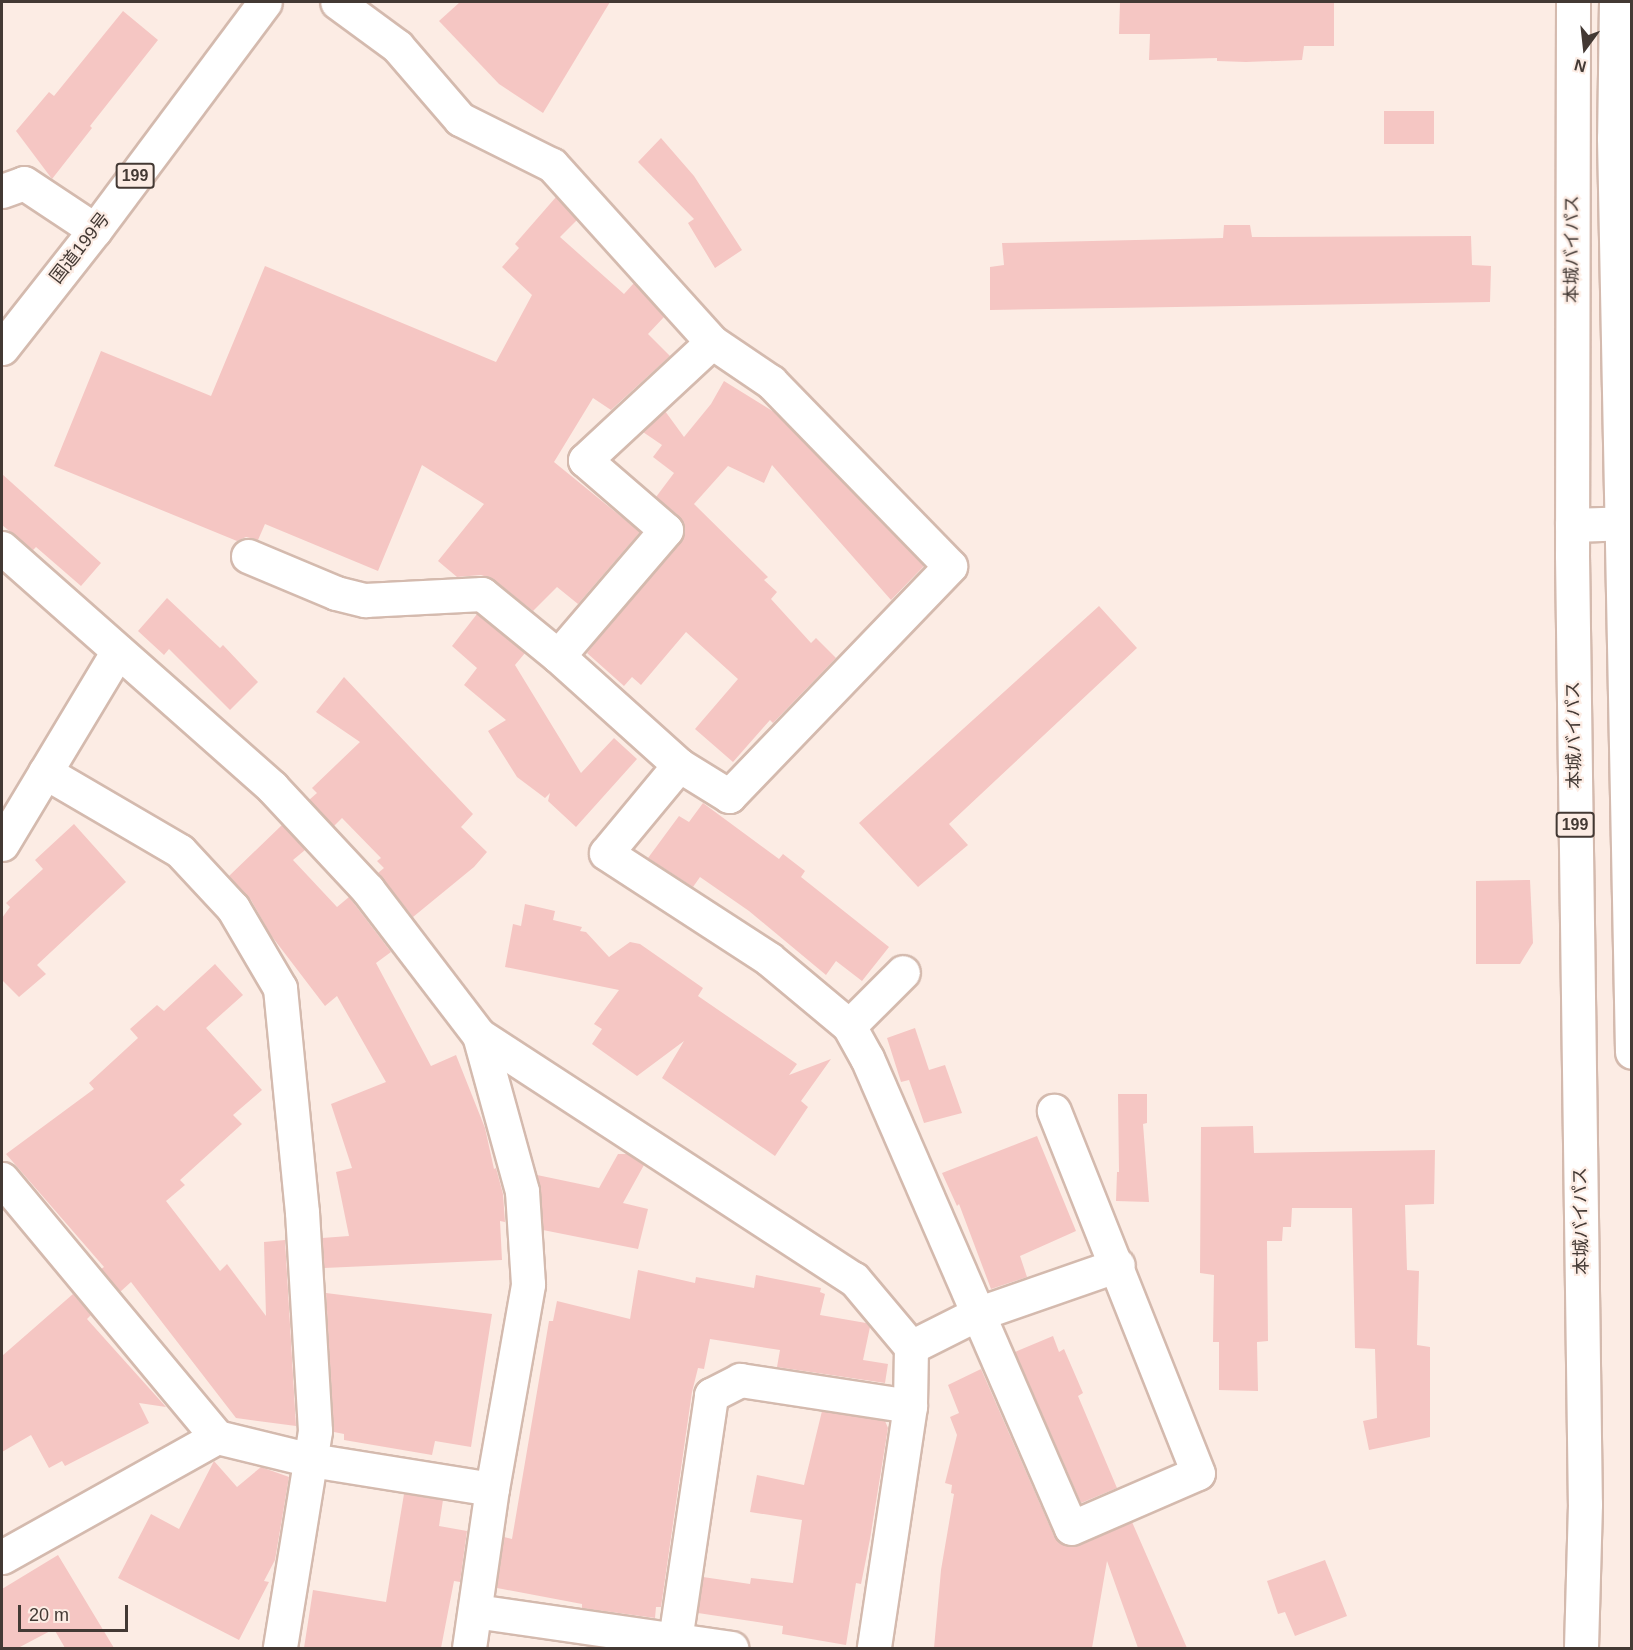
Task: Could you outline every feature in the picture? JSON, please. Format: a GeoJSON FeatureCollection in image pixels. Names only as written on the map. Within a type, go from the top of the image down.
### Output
{"type":"FeatureCollection","features":[{"type":"Feature","properties":{"kind":"main road","name":"国道199号"},"geometry":{"type":"LineString","coordinates":[[2,348],[95,230],[265,2]]}},
{"type":"Feature","properties":{"kind":"main road"},"geometry":{"type":"LineString","coordinates":[[248,556],[336,593],[365,600],[482,594],[558,656],[679,765],[729,796],[950,567],[771,382],[712,342],[552,165],[459,119],[397,46],[337,2]]}},
{"type":"Feature","properties":{"kind":"main road","name":"本城バイパス"},"geometry":{"type":"LineString","coordinates":[[1573,2],[1572,525],[1585,1504],[1581,1648]]}},
{"type":"Feature","properties":{"kind":"main road"},"geometry":{"type":"LineString","coordinates":[[1616,2],[1614,138],[1627,523],[1632,1052]]}},
{"type":"Feature","properties":{"kind":"main road"},"geometry":{"type":"LineString","coordinates":[[2,191],[24,183],[95,230]]}},
{"type":"Feature","properties":{"kind":"main road"},"geometry":{"type":"LineString","coordinates":[[558,656],[666,530],[585,460],[712,342]]}},
{"type":"Feature","properties":{"kind":"main road"},"geometry":{"type":"LineString","coordinates":[[1572,525],[1627,523]]}},
{"type":"Feature","properties":{"kind":"main road"},"geometry":{"type":"LineString","coordinates":[[2,548],[272,787],[368,890],[479,1035],[854,1279],[911,1347],[910,1406],[874,1648]]}},
{"type":"Feature","properties":{"kind":"main road"},"geometry":{"type":"LineString","coordinates":[[2,844],[118,651]]}},
{"type":"Feature","properties":{"kind":"main road"},"geometry":{"type":"LineString","coordinates":[[679,765],[606,854],[769,958],[849,1026],[867,1058],[1071,1528],[1198,1473],[1118,1265],[1054,1111]]}},
{"type":"Feature","properties":{"kind":"main road"},"geometry":{"type":"LineString","coordinates":[[45,772],[180,851],[233,908],[280,988],[303,1224],[315,1431],[280,1648]]}},
{"type":"Feature","properties":{"kind":"main road"},"geometry":{"type":"LineString","coordinates":[[849,1026],[903,972]]}},
{"type":"Feature","properties":{"kind":"main road"},"geometry":{"type":"LineString","coordinates":[[469,1648],[492,1489],[528,1284],[522,1191],[479,1035]]}},
{"type":"Feature","properties":{"kind":"main road"},"geometry":{"type":"LineString","coordinates":[[2,1179],[217,1437],[310,1460],[492,1489]]}},
{"type":"Feature","properties":{"kind":"main road"},"geometry":{"type":"LineString","coordinates":[[911,1347],[977,1314],[1118,1265]]}},
{"type":"Feature","properties":{"kind":"main road"},"geometry":{"type":"LineString","coordinates":[[675,1640],[711,1395],[740,1380],[910,1406]]}},
{"type":"Feature","properties":{"kind":"main road"},"geometry":{"type":"LineString","coordinates":[[2,1557],[217,1437]]}},
{"type":"Feature","properties":{"kind":"main road"},"geometry":{"type":"LineString","coordinates":[[475,1611],[731,1648]]}},
{"type":"Feature","properties":{"kind":"building"},"geometry":{"type":"Polygon","coordinates":[[[460,2],[610,2],[543,113],[499,84],[439,21],[460,2]]]}},
{"type":"Feature","properties":{"kind":"building"},"geometry":{"type":"Polygon","coordinates":[[[1120,2],[1334,2],[1334,46],[1304,46],[1302,60],[1246,62],[1217,61],[1217,58],[1149,60],[1150,34],[1119,34],[1120,2]]]}},
{"type":"Feature","properties":{"kind":"building"},"geometry":{"type":"Polygon","coordinates":[[[123,11],[158,40],[90,126],[92,128],[52,179],[16,131],[49,92],[54,96],[123,11]]]}},
{"type":"Feature","properties":{"kind":"building"},"geometry":{"type":"Polygon","coordinates":[[[1384,111],[1434,111],[1434,144],[1384,144],[1384,111]]]}},
{"type":"Feature","properties":{"kind":"building"},"geometry":{"type":"Polygon","coordinates":[[[661,138],[694,176],[742,250],[715,268],[688,223],[694,219],[638,162],[661,138]]]}},
{"type":"Feature","properties":{"kind":"building"},"geometry":{"type":"Polygon","coordinates":[[[556,197],[577,220],[560,237],[624,294],[634,283],[664,317],[648,334],[670,356],[611,410],[593,398],[554,462],[640,532],[578,604],[557,587],[533,611],[493,579],[481,575],[457,577],[438,561],[484,504],[422,465],[378,571],[265,524],[258,540],[246,537],[237,541],[54,466],[101,351],[211,396],[265,266],[496,362],[532,295],[502,267],[519,248],[515,244],[556,197]]]}},
{"type":"Feature","properties":{"kind":"building"},"geometry":{"type":"Polygon","coordinates":[[[1224,225],[1250,225],[1252,237],[1471,236],[1472,265],[1491,266],[1490,302],[990,310],[990,267],[1004,265],[1002,243],[1223,238],[1224,225]]]}},
{"type":"Feature","properties":{"kind":"building"},"geometry":{"type":"Polygon","coordinates":[[[724,381],[774,412],[924,566],[891,600],[772,465],[764,483],[728,466],[694,504],[768,577],[764,580],[777,592],[771,599],[811,643],[816,638],[836,658],[773,723],[770,720],[733,762],[695,729],[738,679],[686,632],[641,685],[632,677],[624,686],[587,653],[684,534],[684,524],[679,516],[656,497],[674,473],[653,457],[662,445],[643,432],[665,411],[684,437],[711,404],[724,381]]]}},
{"type":"Feature","properties":{"kind":"building"},"geometry":{"type":"Polygon","coordinates":[[[2,474],[101,563],[81,586],[36,547],[33,550],[2,525],[2,474]]]}},
{"type":"Feature","properties":{"kind":"building"},"geometry":{"type":"Polygon","coordinates":[[[167,598],[220,648],[223,645],[258,682],[230,710],[169,649],[164,655],[138,631],[167,598]]]}},
{"type":"Feature","properties":{"kind":"building"},"geometry":{"type":"Polygon","coordinates":[[[1099,606],[1137,648],[949,824],[968,845],[918,887],[859,823],[1099,606]]]}},
{"type":"Feature","properties":{"kind":"building"},"geometry":{"type":"Polygon","coordinates":[[[477,614],[525,653],[515,665],[581,773],[614,738],[637,759],[576,827],[548,801],[550,793],[545,798],[517,777],[488,731],[506,720],[464,685],[477,668],[452,646],[477,614]]]}},
{"type":"Feature","properties":{"kind":"building"},"geometry":{"type":"Polygon","coordinates":[[[344,677],[473,814],[461,827],[487,852],[474,867],[413,917],[378,873],[384,868],[377,861],[381,858],[342,818],[334,826],[309,800],[317,793],[312,788],[360,742],[316,712],[344,677]]]}},
{"type":"Feature","properties":{"kind":"building"},"geometry":{"type":"Polygon","coordinates":[[[703,803],[779,859],[783,854],[805,871],[801,877],[889,947],[862,981],[836,961],[826,975],[749,911],[700,877],[693,887],[648,858],[679,816],[689,822],[703,803]]]}},
{"type":"Feature","properties":{"kind":"building"},"geometry":{"type":"Polygon","coordinates":[[[74,824],[126,882],[37,965],[46,974],[19,997],[2,980],[2,918],[10,907],[6,903],[43,869],[35,860],[74,824]]]}},
{"type":"Feature","properties":{"kind":"building"},"geometry":{"type":"Polygon","coordinates":[[[282,825],[305,850],[293,860],[337,907],[349,897],[391,952],[376,963],[431,1066],[456,1055],[485,1128],[494,1169],[496,1168],[503,1194],[505,1222],[500,1221],[502,1260],[324,1268],[322,1238],[349,1236],[336,1172],[352,1168],[331,1104],[386,1082],[337,996],[325,1006],[270,934],[251,900],[229,876],[282,825]]]}},
{"type":"Feature","properties":{"kind":"building"},"geometry":{"type":"Polygon","coordinates":[[[1530,880],[1533,943],[1520,964],[1476,964],[1476,881],[1530,880]]]}},
{"type":"Feature","properties":{"kind":"building"},"geometry":{"type":"Polygon","coordinates":[[[525,904],[555,911],[553,920],[582,927],[580,931],[586,932],[609,957],[630,942],[640,944],[703,988],[698,996],[797,1064],[789,1075],[831,1059],[801,1101],[808,1107],[775,1156],[662,1078],[684,1041],[637,1076],[592,1044],[602,1029],[594,1024],[619,990],[505,967],[513,924],[521,926],[525,904]]]}},
{"type":"Feature","properties":{"kind":"building"},"geometry":{"type":"Polygon","coordinates":[[[215,964],[243,995],[206,1028],[262,1090],[233,1115],[242,1124],[180,1180],[185,1185],[166,1201],[220,1271],[227,1264],[266,1316],[264,1242],[285,1240],[296,1426],[236,1418],[131,1282],[120,1292],[101,1269],[104,1267],[6,1154],[94,1089],[89,1083],[138,1038],[130,1029],[157,1005],[164,1011],[215,964]]]}},
{"type":"Feature","properties":{"kind":"building"},"geometry":{"type":"Polygon","coordinates":[[[915,1028],[929,1070],[945,1065],[962,1113],[924,1123],[909,1080],[901,1082],[887,1038],[915,1028]]]}},
{"type":"Feature","properties":{"kind":"building"},"geometry":{"type":"Polygon","coordinates":[[[1118,1094],[1147,1094],[1147,1123],[1143,1124],[1149,1202],[1116,1201],[1117,1172],[1119,1172],[1118,1094]]]}},
{"type":"Feature","properties":{"kind":"building"},"geometry":{"type":"Polygon","coordinates":[[[1253,1126],[1254,1153],[1435,1150],[1434,1204],[1405,1205],[1407,1270],[1419,1271],[1417,1345],[1430,1347],[1430,1437],[1369,1450],[1363,1421],[1377,1418],[1375,1349],[1355,1348],[1352,1208],[1292,1208],[1291,1227],[1283,1227],[1282,1241],[1267,1241],[1268,1341],[1257,1342],[1258,1391],[1219,1390],[1219,1342],[1213,1342],[1214,1275],[1200,1273],[1201,1127],[1253,1126]]]}},
{"type":"Feature","properties":{"kind":"building"},"geometry":{"type":"Polygon","coordinates":[[[1037,1136],[1076,1231],[1020,1256],[1027,1277],[991,1289],[959,1204],[957,1206],[942,1173],[1037,1136]]]}},
{"type":"Feature","properties":{"kind":"building"},"geometry":{"type":"Polygon","coordinates":[[[618,1154],[628,1154],[644,1165],[623,1203],[648,1209],[638,1249],[543,1230],[537,1175],[599,1188],[618,1154]]]}},
{"type":"Feature","properties":{"kind":"building"},"geometry":{"type":"Polygon","coordinates":[[[638,1270],[695,1283],[696,1277],[754,1288],[756,1275],[821,1288],[820,1292],[825,1294],[820,1315],[866,1323],[870,1327],[863,1360],[888,1364],[885,1383],[777,1367],[780,1350],[710,1339],[704,1369],[698,1368],[692,1392],[661,1607],[656,1607],[655,1618],[582,1608],[582,1604],[497,1588],[504,1537],[512,1539],[549,1321],[553,1321],[557,1301],[630,1319],[638,1270]]]}},
{"type":"Feature","properties":{"kind":"building"},"geometry":{"type":"Polygon","coordinates":[[[326,1293],[492,1314],[471,1447],[435,1441],[432,1455],[344,1440],[344,1434],[334,1432],[326,1293]]]}},
{"type":"Feature","properties":{"kind":"building"},"geometry":{"type":"Polygon","coordinates":[[[73,1294],[91,1315],[87,1319],[166,1407],[139,1403],[149,1423],[65,1466],[62,1461],[49,1468],[31,1435],[2,1452],[2,1356],[73,1294]]]}},
{"type":"Feature","properties":{"kind":"building"},"geometry":{"type":"Polygon","coordinates":[[[1053,1336],[1059,1352],[1064,1349],[1083,1393],[1078,1396],[1117,1488],[1081,1503],[1015,1352],[1053,1336]]]}},
{"type":"Feature","properties":{"kind":"building"},"geometry":{"type":"Polygon","coordinates":[[[981,1369],[1059,1543],[1068,1546],[1078,1545],[1132,1522],[1187,1648],[1138,1648],[1107,1561],[1092,1648],[934,1648],[941,1570],[954,1494],[951,1493],[952,1485],[945,1483],[957,1435],[950,1417],[959,1413],[948,1385],[981,1369]]]}},
{"type":"Feature","properties":{"kind":"building"},"geometry":{"type":"Polygon","coordinates":[[[822,1411],[885,1421],[888,1428],[870,1539],[861,1584],[856,1583],[846,1645],[782,1634],[783,1626],[698,1613],[703,1577],[750,1584],[751,1578],[793,1583],[802,1520],[750,1512],[757,1475],[804,1485],[822,1411]]]}},
{"type":"Feature","properties":{"kind":"building"},"geometry":{"type":"Polygon","coordinates":[[[214,1461],[237,1487],[261,1467],[289,1477],[275,1560],[264,1581],[269,1582],[239,1640],[118,1578],[151,1514],[179,1529],[214,1461]]]}},
{"type":"Feature","properties":{"kind":"building"},"geometry":{"type":"Polygon","coordinates":[[[404,1494],[443,1500],[439,1526],[467,1531],[460,1582],[454,1581],[441,1648],[304,1648],[313,1590],[386,1602],[404,1494]]]}},
{"type":"Feature","properties":{"kind":"building"},"geometry":{"type":"Polygon","coordinates":[[[58,1555],[114,1648],[65,1648],[54,1629],[18,1648],[2,1648],[2,1589],[58,1555]]]}},
{"type":"Feature","properties":{"kind":"building"},"geometry":{"type":"Polygon","coordinates":[[[1325,1560],[1347,1616],[1295,1636],[1285,1612],[1278,1614],[1267,1581],[1325,1560]]]}}]}
